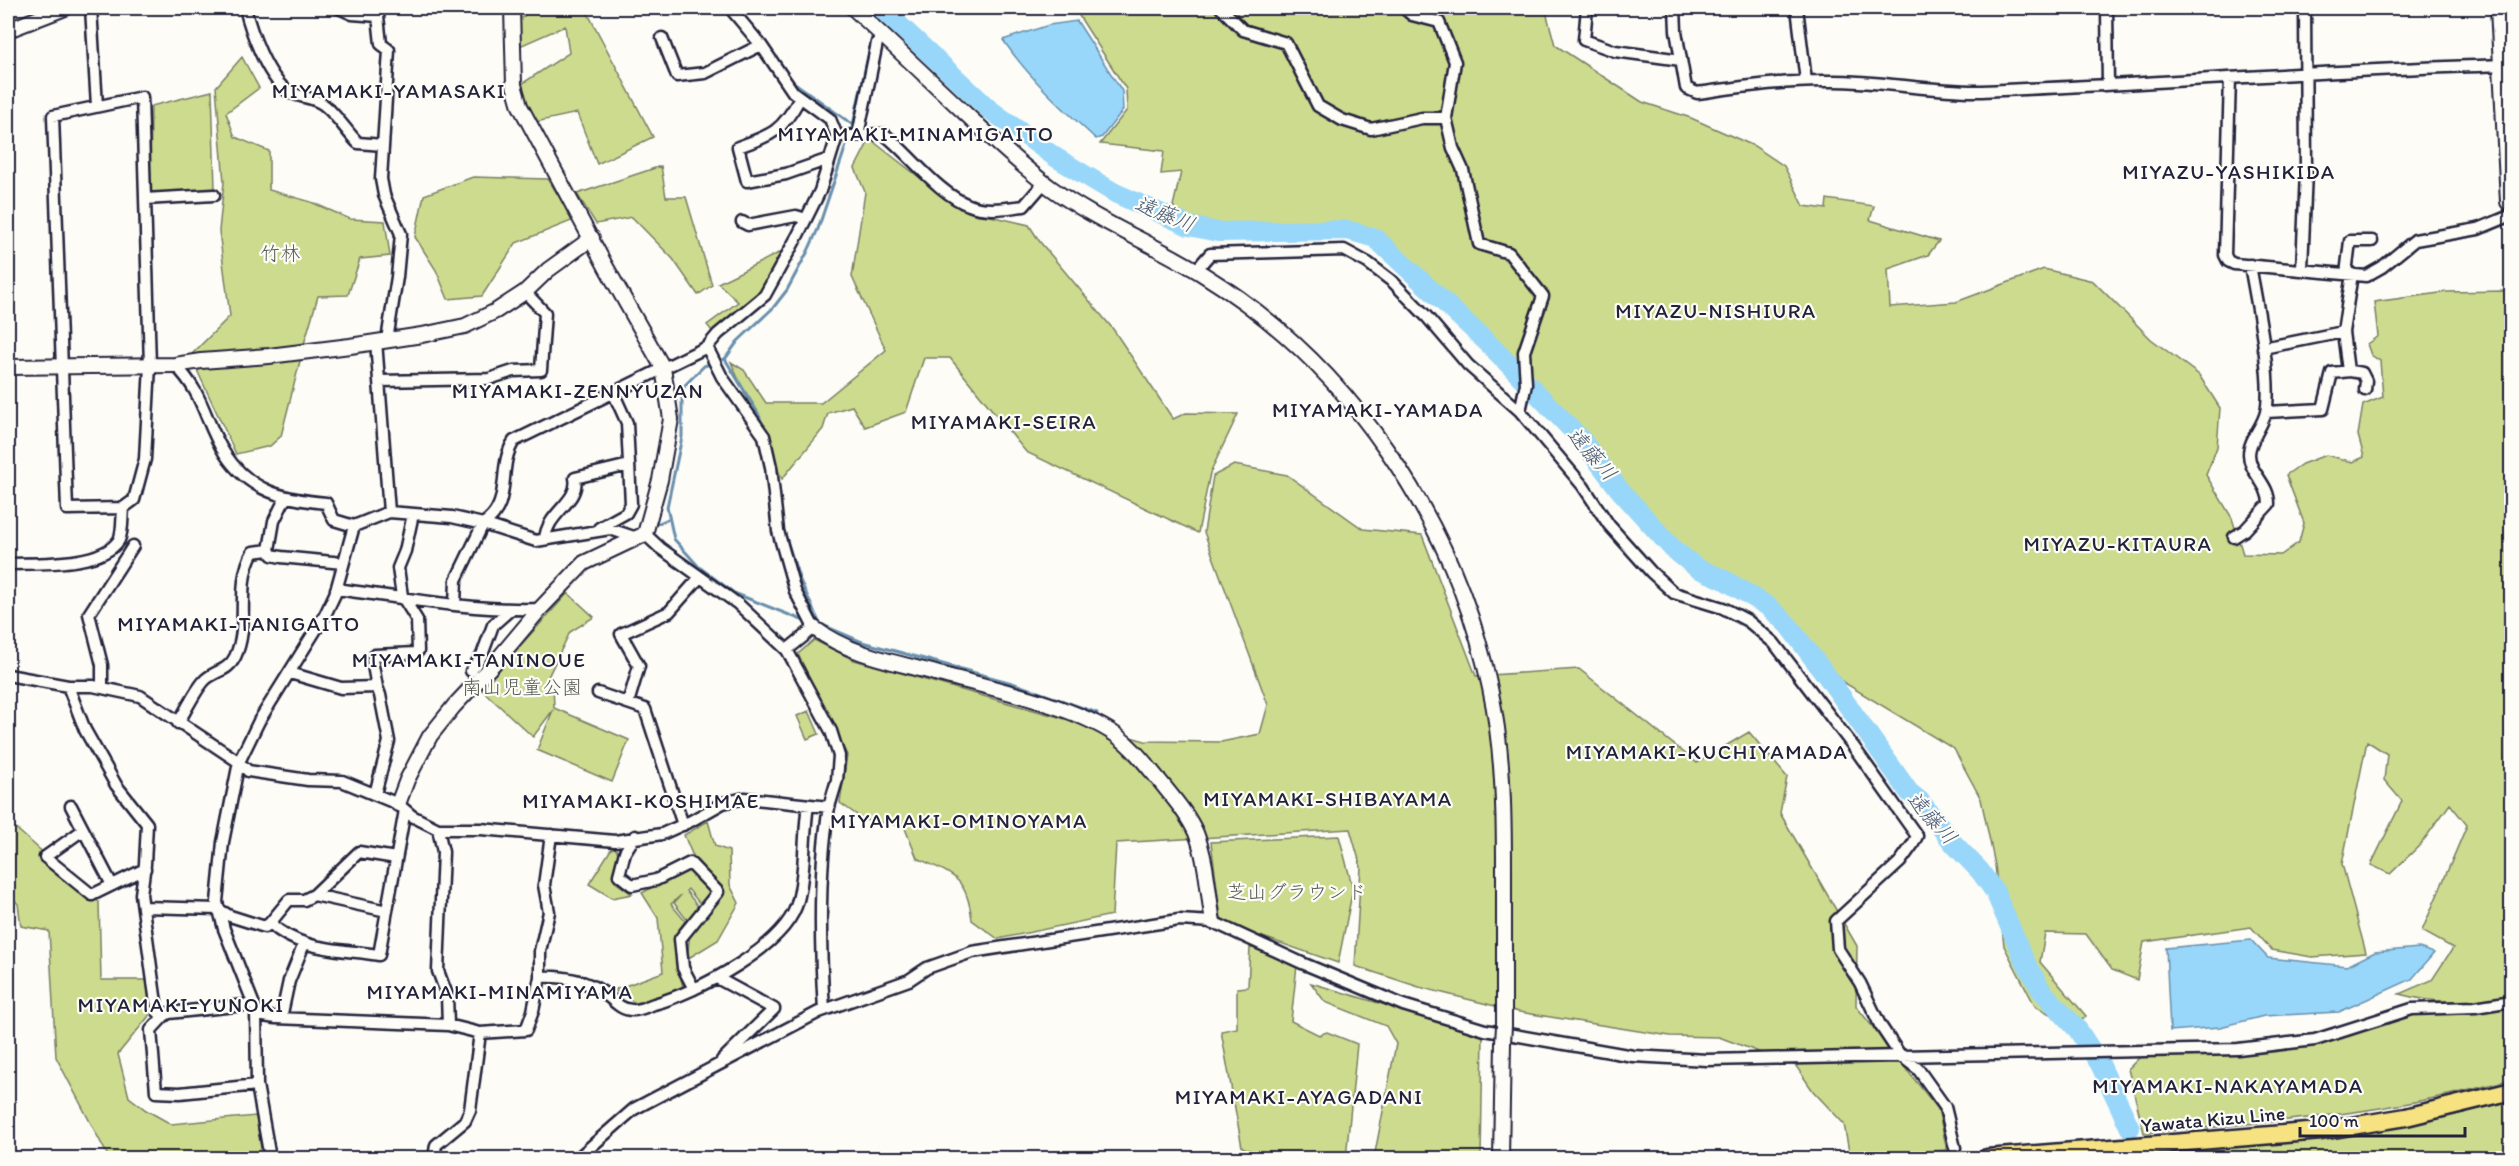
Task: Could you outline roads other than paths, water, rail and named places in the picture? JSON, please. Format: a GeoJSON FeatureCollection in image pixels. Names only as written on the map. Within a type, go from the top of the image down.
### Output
{"type":"FeatureCollection","features":[{"type":"Feature","properties":{"kind":"main road","name":"Yawata Kizu Line"},"geometry":{"type":"LineString","coordinates":[[1987,1158],[2321,1131],[2406,1117],[2511,1091]]}},
{"type":"Feature","properties":{"kind":"street"},"geometry":{"type":"LineString","coordinates":[[8,30],[66,8]]}},
{"type":"Feature","properties":{"kind":"street"},"geometry":{"type":"LineString","coordinates":[[92,8],[97,106]]}},
{"type":"Feature","properties":{"kind":"street"},"geometry":{"type":"LineString","coordinates":[[245,8],[256,43],[272,74],[287,91],[314,98],[327,107],[358,143],[383,145]]}},
{"type":"Feature","properties":{"kind":"street"},"geometry":{"type":"LineString","coordinates":[[339,8],[352,14],[379,12],[381,44],[389,50],[381,179],[384,195],[400,234],[397,277],[381,340],[379,381],[389,512]]}},
{"type":"Feature","properties":{"kind":"street"},"geometry":{"type":"LineString","coordinates":[[270,923],[282,934],[304,944],[379,955],[407,780],[430,736],[454,706],[584,562],[641,536],[660,480],[670,419],[663,368],[520,106],[514,85],[512,8]]}},
{"type":"Feature","properties":{"kind":"street"},"geometry":{"type":"LineString","coordinates":[[455,605],[456,580],[483,524],[502,503],[506,460],[508,450],[514,441],[707,347],[718,334],[765,295],[820,191],[839,136],[830,119],[793,92],[761,45],[730,8]]}},
{"type":"Feature","properties":{"kind":"street"},"geometry":{"type":"LineString","coordinates":[[853,8],[1010,155],[1044,183],[1088,211],[1196,270],[1248,306],[1283,334],[1348,400],[1380,440],[1420,502],[1460,585],[1491,688],[1500,746],[1504,795],[1504,1026],[1501,1158]]}},
{"type":"Feature","properties":{"kind":"street"},"geometry":{"type":"LineString","coordinates":[[1221,8],[1243,30],[1286,43],[1318,106],[1342,120],[1371,129],[1422,118],[1446,118]]}},
{"type":"Feature","properties":{"kind":"street"},"geometry":{"type":"LineString","coordinates":[[1404,8],[1412,15],[1439,22],[1455,62],[1446,118],[1453,148],[1463,170],[1479,244],[1509,253],[1542,296],[1524,352],[1526,384],[1520,411]]}},
{"type":"Feature","properties":{"kind":"street"},"geometry":{"type":"LineString","coordinates":[[1587,8],[1584,40],[1615,51],[1681,60]]}},
{"type":"Feature","properties":{"kind":"street"},"geometry":{"type":"LineString","coordinates":[[1675,8],[1676,31],[1686,88],[1697,93],[1806,81],[1881,83],[1906,87],[1978,91],[2505,65]]}},
{"type":"Feature","properties":{"kind":"street"},"geometry":{"type":"LineString","coordinates":[[1797,8],[1806,81]]}},
{"type":"Feature","properties":{"kind":"street"},"geometry":{"type":"LineString","coordinates":[[2107,8],[2108,85]]}},
{"type":"Feature","properties":{"kind":"street"},"geometry":{"type":"LineString","coordinates":[[2302,269],[2305,8]]}},
{"type":"Feature","properties":{"kind":"street"},"geometry":{"type":"LineString","coordinates":[[2230,78],[2224,255],[2228,261],[2250,266],[2366,276],[2415,240],[2478,229],[2510,212],[2505,65],[2498,8]]}},
{"type":"Feature","properties":{"kind":"street"},"geometry":{"type":"LineString","coordinates":[[856,135],[877,43],[882,35]]}},
{"type":"Feature","properties":{"kind":"street"},"geometry":{"type":"LineString","coordinates":[[662,38],[676,76],[705,73],[761,45]]}},
{"type":"Feature","properties":{"kind":"street"},"geometry":{"type":"LineString","coordinates":[[142,97],[150,365],[145,459],[134,500],[123,508],[68,509],[53,116],[97,106],[142,97]]}},
{"type":"Feature","properties":{"kind":"street"},"geometry":{"type":"LineString","coordinates":[[801,98],[788,120],[768,137],[738,147],[747,181],[786,174],[830,159]]}},
{"type":"Feature","properties":{"kind":"street"},"geometry":{"type":"LineString","coordinates":[[839,136],[885,134],[946,192],[969,206],[993,209],[1024,206],[1044,183]]}},
{"type":"Feature","properties":{"kind":"street"},"geometry":{"type":"LineString","coordinates":[[145,199],[214,195]]}},
{"type":"Feature","properties":{"kind":"street"},"geometry":{"type":"LineString","coordinates":[[742,222],[748,225],[796,216],[806,219]]}},
{"type":"Feature","properties":{"kind":"street"},"geometry":{"type":"LineString","coordinates":[[8,368],[175,366],[201,361],[269,356],[465,326],[496,311],[525,292],[548,270],[592,238]]}},
{"type":"Feature","properties":{"kind":"street"},"geometry":{"type":"LineString","coordinates":[[2348,371],[2343,332],[2350,241],[2372,241]]}},
{"type":"Feature","properties":{"kind":"street"},"geometry":{"type":"LineString","coordinates":[[1196,270],[1210,254],[1344,250],[1368,263],[1393,282],[1468,365],[1520,411],[1583,486],[1609,525],[1651,572],[1674,593],[1723,608],[1748,621],[1774,643],[1853,746],[1917,836],[1914,844],[1900,862],[1836,921],[1838,949],[1860,983],[1880,1025],[1900,1054],[1918,1070],[1945,1107],[1956,1148]]}},
{"type":"Feature","properties":{"kind":"street"},"geometry":{"type":"LineString","coordinates":[[2234,537],[2246,530],[2270,504],[2269,492],[2253,468],[2249,456],[2250,447],[2266,412],[2267,393],[2263,348],[2250,266]]}},
{"type":"Feature","properties":{"kind":"street"},"geometry":{"type":"LineString","coordinates":[[379,381],[489,379],[513,371],[541,370],[545,313],[525,292]]}},
{"type":"Feature","properties":{"kind":"street"},"geometry":{"type":"LineString","coordinates":[[2263,348],[2343,332]]}},
{"type":"Feature","properties":{"kind":"street"},"geometry":{"type":"LineString","coordinates":[[707,347],[722,376],[764,436],[771,467],[778,531],[795,591],[814,628],[827,638],[865,654],[1040,703],[1091,721],[1115,735],[1134,750],[1190,821],[1200,847],[1213,922]]}},
{"type":"Feature","properties":{"kind":"street"},"geometry":{"type":"LineString","coordinates":[[175,366],[190,380],[230,459],[258,487],[276,493],[285,499],[326,503],[334,520],[354,526],[389,512],[452,518],[483,524],[536,541],[610,529],[641,536],[738,604],[787,650],[831,731],[839,756],[837,780],[829,807],[825,834],[821,953],[824,1010]]}},
{"type":"Feature","properties":{"kind":"street"},"geometry":{"type":"LineString","coordinates":[[2266,412],[2323,409],[2332,373],[2348,371],[2362,373],[2366,381],[2365,390]]}},
{"type":"Feature","properties":{"kind":"street"},"geometry":{"type":"LineString","coordinates":[[593,531],[626,513],[631,504],[627,423],[613,392]]}},
{"type":"Feature","properties":{"kind":"street"},"geometry":{"type":"LineString","coordinates":[[545,539],[546,527],[574,493],[575,478],[629,465]]}},
{"type":"Feature","properties":{"kind":"street"},"geometry":{"type":"LineString","coordinates":[[285,499],[274,521],[269,550],[272,555],[343,563]]}},
{"type":"Feature","properties":{"kind":"street"},"geometry":{"type":"LineString","coordinates":[[8,564],[55,563],[108,553],[120,539],[123,508]]}},
{"type":"Feature","properties":{"kind":"street"},"geometry":{"type":"LineString","coordinates":[[375,794],[389,741],[372,660],[375,655],[418,651],[417,620],[403,598],[398,568],[405,551],[413,514]]}},
{"type":"Feature","properties":{"kind":"street"},"geometry":{"type":"LineString","coordinates":[[270,1158],[257,1084],[255,1010],[218,909],[223,842],[239,762],[259,721],[326,615],[354,526]]}},
{"type":"Feature","properties":{"kind":"street"},"geometry":{"type":"LineString","coordinates":[[102,688],[102,665],[89,614],[134,546]]}},
{"type":"Feature","properties":{"kind":"street"},"geometry":{"type":"LineString","coordinates":[[178,723],[206,680],[228,668],[236,657],[243,633],[242,589],[248,561],[253,552],[269,550]]}},
{"type":"Feature","properties":{"kind":"street"},"geometry":{"type":"LineString","coordinates":[[628,703],[639,666],[621,634],[669,612],[700,577]]}},
{"type":"Feature","properties":{"kind":"street"},"geometry":{"type":"LineString","coordinates":[[336,589],[455,605],[510,610],[540,609]]}},
{"type":"Feature","properties":{"kind":"street"},"geometry":{"type":"LineString","coordinates":[[471,671],[482,655],[494,625],[510,610]]}},
{"type":"Feature","properties":{"kind":"street"},"geometry":{"type":"LineString","coordinates":[[787,650],[814,628]]}},
{"type":"Feature","properties":{"kind":"street"},"geometry":{"type":"LineString","coordinates":[[290,673],[341,688],[377,687]]}},
{"type":"Feature","properties":{"kind":"street"},"geometry":{"type":"LineString","coordinates":[[8,675],[68,686],[102,688],[140,696],[239,762],[248,771],[308,780],[342,781],[401,807],[412,816],[438,829],[481,829],[615,841],[635,836],[662,834],[723,802],[745,798],[829,807]]}},
{"type":"Feature","properties":{"kind":"street"},"geometry":{"type":"LineString","coordinates":[[68,686],[84,730],[116,785],[147,824],[145,869],[141,894],[154,996],[158,1012],[164,1016]]}},
{"type":"Feature","properties":{"kind":"street"},"geometry":{"type":"LineString","coordinates":[[598,693],[645,710],[683,825]]}},
{"type":"Feature","properties":{"kind":"street"},"geometry":{"type":"LineString","coordinates":[[540,977],[560,976],[581,981],[602,991],[615,1003],[632,1010],[663,1002],[717,978],[759,949],[783,928],[798,902],[808,805]]}},
{"type":"Feature","properties":{"kind":"street"},"geometry":{"type":"LineString","coordinates":[[71,806],[112,885]]}},
{"type":"Feature","properties":{"kind":"street"},"geometry":{"type":"LineString","coordinates":[[438,829],[443,852],[438,970],[447,996],[448,1025]]}},
{"type":"Feature","properties":{"kind":"street"},"geometry":{"type":"LineString","coordinates":[[83,830],[45,857],[92,895],[145,869]]}},
{"type":"Feature","properties":{"kind":"street"},"geometry":{"type":"LineString","coordinates":[[257,1084],[180,1093],[156,1092],[151,1030],[169,1013],[255,1010],[281,1018],[448,1025],[480,1033],[525,1030],[533,1011],[540,977],[540,951],[549,912],[544,885],[552,835]]}},
{"type":"Feature","properties":{"kind":"street"},"geometry":{"type":"LineString","coordinates":[[635,836],[624,852],[619,875],[632,885],[656,880],[690,863],[718,892],[680,939],[683,968],[694,989]]}},
{"type":"Feature","properties":{"kind":"street"},"geometry":{"type":"LineString","coordinates":[[143,907],[218,909],[230,916],[265,927],[289,900],[304,900],[314,895],[359,852],[396,858]]}},
{"type":"Feature","properties":{"kind":"street"},"geometry":{"type":"LineString","coordinates":[[314,895],[387,911]]}},
{"type":"Feature","properties":{"kind":"street"},"geometry":{"type":"LineString","coordinates":[[578,1158],[634,1109],[824,1010],[909,980],[927,968],[972,952],[1179,920],[1213,922],[1281,954],[1403,1005],[1485,1030],[1633,1056],[1707,1060],[1900,1054],[2238,1049],[2315,1040],[2412,1009],[2475,1007],[2511,1001]]}},
{"type":"Feature","properties":{"kind":"street"},"geometry":{"type":"LineString","coordinates":[[281,1018],[289,981],[304,944]]}},
{"type":"Feature","properties":{"kind":"street"},"geometry":{"type":"LineString","coordinates":[[713,1068],[774,1009],[717,978]]}},
{"type":"Feature","properties":{"kind":"street"},"geometry":{"type":"LineString","coordinates":[[435,1158],[435,1145],[465,1121],[470,1110],[480,1033]]}},
{"type":"Feature","properties":{"kind":"water"},"geometry":{"type":"Polygon","coordinates":[[[1077,21],[1122,91],[1123,110],[1102,137],[1096,139],[1035,80],[1003,40],[1049,25],[1077,21]]]}},
{"type":"Feature","properties":{"kind":"water"},"geometry":{"type":"Polygon","coordinates":[[[2251,940],[2268,958],[2347,966],[2375,952],[2419,948],[2434,953],[2412,979],[2339,1012],[2264,1016],[2220,1027],[2170,1031],[2166,948],[2251,940]]]}},
{"type":"Feature","properties":{"kind":"waterway"},"geometry":{"type":"LineString","coordinates":[[738,8],[751,25]]}},
{"type":"Feature","properties":{"kind":"waterway"},"geometry":{"type":"LineString","coordinates":[[876,23],[881,8]]}},
{"type":"Feature","properties":{"kind":"waterway","name":"遠藤川"},"geometry":{"type":"LineString","coordinates":[[881,8],[989,109],[1055,157],[1115,193],[1189,226],[1218,232],[1347,230],[1375,238],[1491,346],[1581,439],[1619,489],[1673,549],[1697,568],[1723,579],[1769,607],[1788,625],[1909,792],[1920,801],[1995,892],[2024,959],[2041,990],[2078,1030],[2100,1064],[2130,1128]]}},
{"type":"Feature","properties":{"kind":"waterway"},"geometry":{"type":"LineString","coordinates":[[807,622],[734,593],[699,567],[674,539],[667,507],[682,437],[682,393],[685,385],[704,366],[725,359],[738,341],[773,308],[787,290],[808,251],[818,229],[853,125],[873,32]]}},
{"type":"Feature","properties":{"kind":"waterway"},"geometry":{"type":"LineString","coordinates":[[792,81],[853,125]]}},
{"type":"Feature","properties":{"kind":"waterway"},"geometry":{"type":"LineString","coordinates":[[725,359],[758,413],[764,428]]}},
{"type":"Feature","properties":{"kind":"waterway"},"geometry":{"type":"LineString","coordinates":[[772,451],[775,464]]}},
{"type":"Feature","properties":{"kind":"waterway"},"geometry":{"type":"LineString","coordinates":[[652,526],[668,519]]}},
{"type":"Feature","properties":{"kind":"waterway"},"geometry":{"type":"LineString","coordinates":[[782,525],[799,578],[820,624],[862,642],[1012,683],[1097,713]]}},
{"type":"Feature","properties":{"kind":"tunnel"},"geometry":{"type":"LineString","coordinates":[[1955,1148],[1958,1158]]}},
{"type":"Feature","properties":{"kind":"district","name":"MIYAMAKI-YAMASAKI"},"geometry":{"type":"Point","coordinates":[389,91]}},
{"type":"Feature","properties":{"kind":"district","name":"MIYAMAKI-MINAMIGAITO"},"geometry":{"type":"Point","coordinates":[916,134]}},
{"type":"Feature","properties":{"kind":"district","name":"MIYAZU-YASHIKIDA"},"geometry":{"type":"Point","coordinates":[2229,172]}},
{"type":"Feature","properties":{"kind":"district","name":"MIYAZU-NISHIURA"},"geometry":{"type":"Point","coordinates":[1716,311]}},
{"type":"Feature","properties":{"kind":"district","name":"MIYAMAKI-ZENNYUZAN"},"geometry":{"type":"Point","coordinates":[578,391]}},
{"type":"Feature","properties":{"kind":"district","name":"MIYAMAKI-YAMADA"},"geometry":{"type":"Point","coordinates":[1378,410]}},
{"type":"Feature","properties":{"kind":"district","name":"MIYAMAKI-SEIRA"},"geometry":{"type":"Point","coordinates":[1004,422]}},
{"type":"Feature","properties":{"kind":"district","name":"MIYAZU-KITAURA"},"geometry":{"type":"Point","coordinates":[2118,544]}},
{"type":"Feature","properties":{"kind":"district","name":"MIYAMAKI-TANIGAITO"},"geometry":{"type":"Point","coordinates":[239,624]}},
{"type":"Feature","properties":{"kind":"district","name":"MIYAMAKI-TANINOUE"},"geometry":{"type":"Point","coordinates":[469,660]}},
{"type":"Feature","properties":{"kind":"district","name":"MIYAMAKI-KUCHIYAMADA"},"geometry":{"type":"Point","coordinates":[1707,752]}},
{"type":"Feature","properties":{"kind":"district","name":"MIYAMAKI-SHIBAYAMA"},"geometry":{"type":"Point","coordinates":[1328,799]}},
{"type":"Feature","properties":{"kind":"district","name":"MIYAMAKI-KOSHIMAE"},"geometry":{"type":"Point","coordinates":[641,801]}},
{"type":"Feature","properties":{"kind":"district","name":"MIYAMAKI-OMINOYAMA"},"geometry":{"type":"Point","coordinates":[959,821]}},
{"type":"Feature","properties":{"kind":"district","name":"MIYAMAKI-MINAMIYAMA"},"geometry":{"type":"Point","coordinates":[500,992]}},
{"type":"Feature","properties":{"kind":"district","name":"MIYAMAKI-YUNOKI"},"geometry":{"type":"Point","coordinates":[181,1005]}},
{"type":"Feature","properties":{"kind":"district","name":"MIYAMAKI-NAKAYAMADA"},"geometry":{"type":"Point","coordinates":[2228,1086]}},
{"type":"Feature","properties":{"kind":"district","name":"MIYAMAKI-AYAGADANI"},"geometry":{"type":"Point","coordinates":[1299,1097]}},
{"type":"Feature","properties":{"kind":"park label","name":"竹林"},"geometry":{"type":"Point","coordinates":[280,253]}},
{"type":"Feature","properties":{"kind":"park label","name":"南山児童公園"},"geometry":{"type":"Point","coordinates":[522,687]}},
{"type":"Feature","properties":{"kind":"park label","name":"芝山グラウンド"},"geometry":{"type":"Point","coordinates":[1297,892]}}]}
